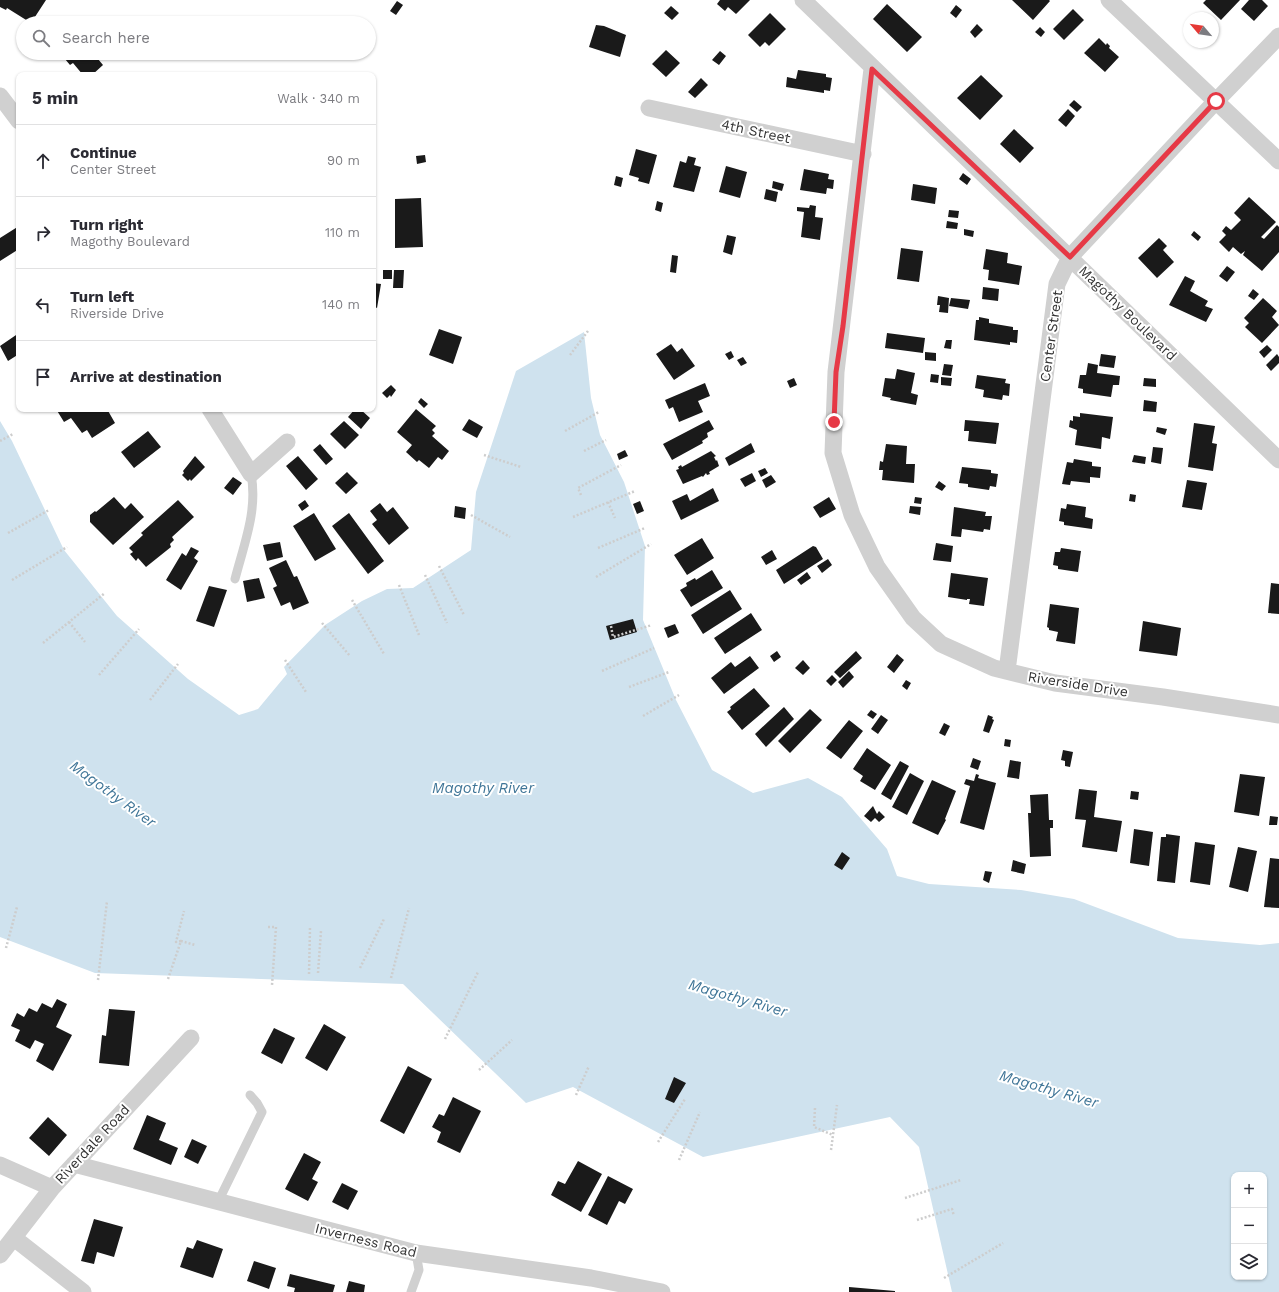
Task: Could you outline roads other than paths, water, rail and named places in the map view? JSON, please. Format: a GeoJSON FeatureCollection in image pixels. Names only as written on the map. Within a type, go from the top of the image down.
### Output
{"type":"FeatureCollection","features":[{"type":"Feature","properties":{"kind":"street"},"geometry":{"type":"LineString","coordinates":[[803,0],[872,69]]}},
{"type":"Feature","properties":{"kind":"street"},"geometry":{"type":"LineString","coordinates":[[1109,0],[1279,162]]}},
{"type":"Feature","properties":{"kind":"street","name":"Center Street"},"geometry":{"type":"LineString","coordinates":[[1007,671],[1057,284],[1070,257],[1279,36]]}},
{"type":"Feature","properties":{"kind":"street","name":"Riverside Drive"},"geometry":{"type":"LineString","coordinates":[[872,69],[836,372],[834,453],[836,467],[852,515],[877,567],[913,618],[941,644],[994,668],[1055,683],[1163,697],[1279,715]]}},
{"type":"Feature","properties":{"kind":"street","name":"Magothy Boulevard"},"geometry":{"type":"LineString","coordinates":[[872,69],[1070,257],[1279,460]]}},
{"type":"Feature","properties":{"kind":"street"},"geometry":{"type":"LineString","coordinates":[[0,96],[16,117]]}},
{"type":"Feature","properties":{"kind":"street","name":"4th Street"},"geometry":{"type":"LineString","coordinates":[[649,108],[863,154]]}},
{"type":"Feature","properties":{"kind":"street"},"geometry":{"type":"LineString","coordinates":[[212,412],[251,474],[287,442]]}},
{"type":"Feature","properties":{"kind":"street","name":"Riverdale Road"},"geometry":{"type":"LineString","coordinates":[[0,1255],[52,1188],[191,1038]]}},
{"type":"Feature","properties":{"kind":"street","name":"Inverness Road"},"geometry":{"type":"LineString","coordinates":[[74,1164],[416,1253],[586,1285],[662,1292]]}},
{"type":"Feature","properties":{"kind":"street"},"geometry":{"type":"LineString","coordinates":[[0,1165],[52,1188]]}},
{"type":"Feature","properties":{"kind":"street"},"geometry":{"type":"LineString","coordinates":[[14,1238],[84,1292]]}},
{"type":"Feature","properties":{"kind":"lane"},"geometry":{"type":"LineString","coordinates":[[235,579],[253,509],[254,491],[251,474]]}},
{"type":"Feature","properties":{"kind":"lane"},"geometry":{"type":"LineString","coordinates":[[218,1202],[262,1112],[258,1103],[250,1095]]}},
{"type":"Feature","properties":{"kind":"lane"},"geometry":{"type":"LineString","coordinates":[[411,1292],[419,1270],[416,1253]]}},
{"type":"Feature","properties":{"kind":"water","name":"Magothy River"},"geometry":{"type":"Polygon","coordinates":[[[584,332],[591,398],[600,435],[624,482],[645,546],[643,620],[676,700],[712,770],[753,793],[808,778],[842,797],[887,849],[897,876],[929,884],[1021,890],[1074,899],[1178,938],[1260,945],[1279,943],[1279,1292],[952,1292],[919,1147],[890,1117],[703,1157],[573,1087],[526,1103],[403,984],[95,973],[0,937],[0,421],[12,441],[64,550],[117,616],[188,679],[239,715],[258,709],[287,674],[284,667],[325,625],[362,601],[387,589],[413,588],[471,550],[476,492],[516,371],[584,332]]]}}]}
